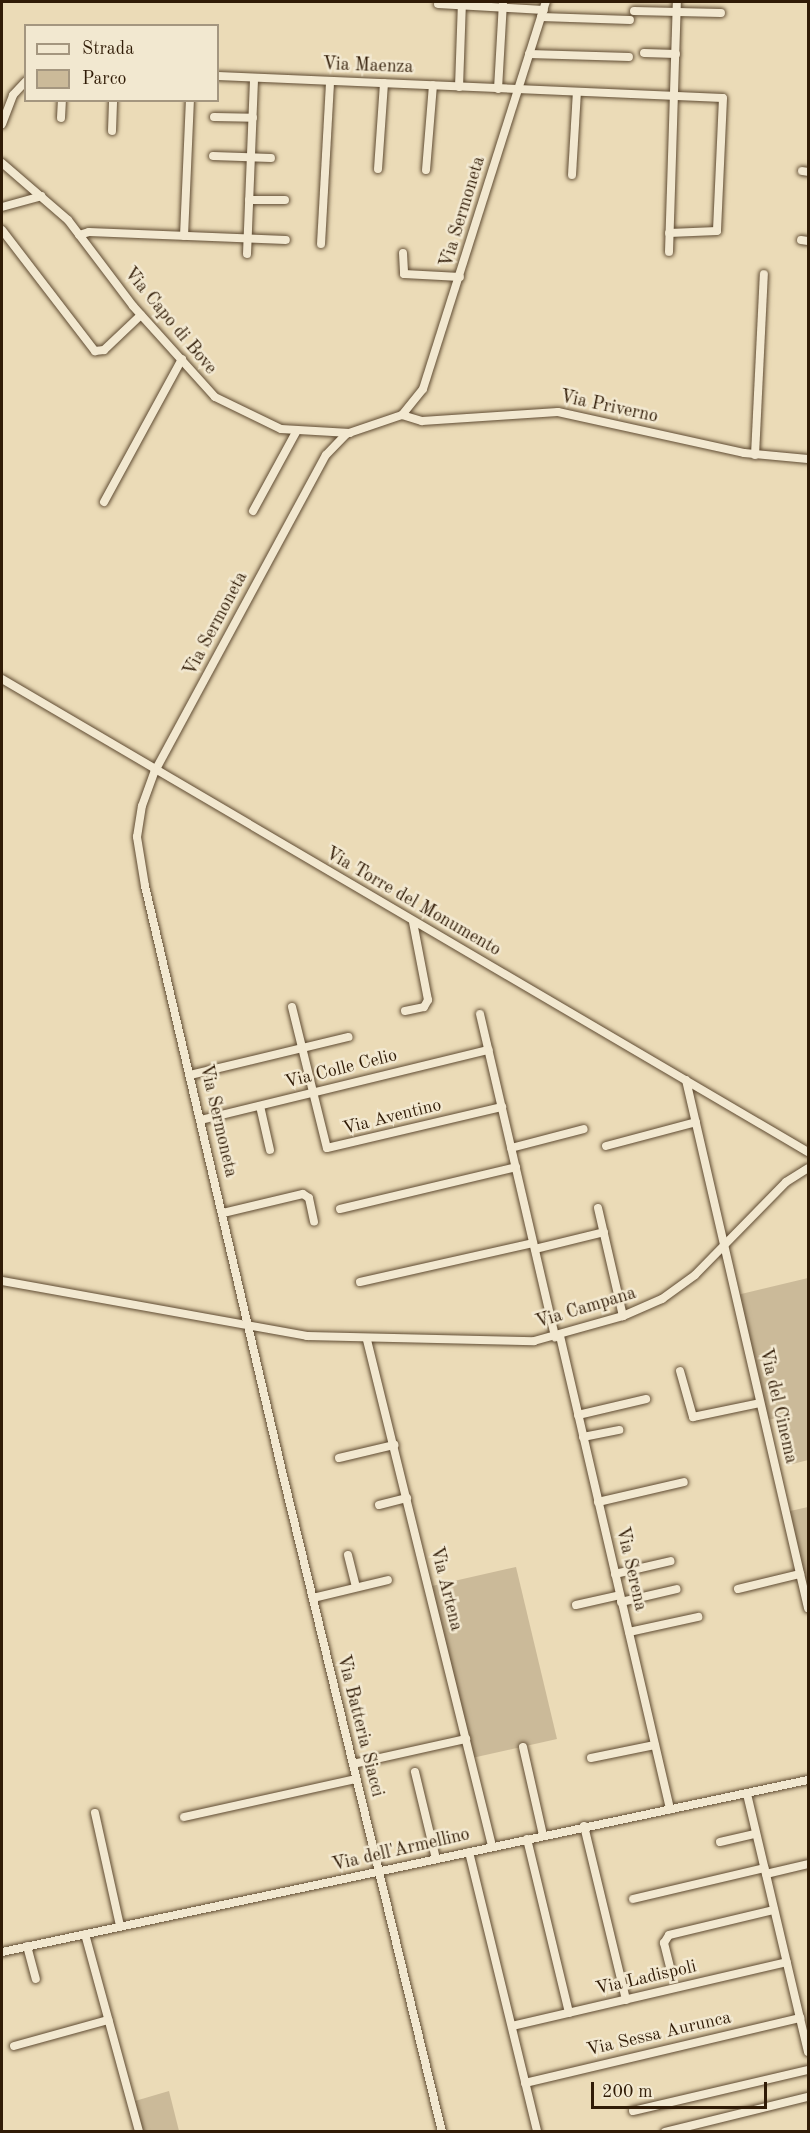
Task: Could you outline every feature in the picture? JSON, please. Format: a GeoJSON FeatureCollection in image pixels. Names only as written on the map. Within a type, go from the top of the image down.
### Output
{"type":"FeatureCollection","features":[{"type":"Feature","properties":{"kind":"street"},"geometry":{"type":"LineString","coordinates":[[669,252],[677,2]]}},
{"type":"Feature","properties":{"kind":"street"},"geometry":{"type":"LineString","coordinates":[[459,87],[462,3]]}},
{"type":"Feature","properties":{"kind":"street"},"geometry":{"type":"LineString","coordinates":[[438,4],[502,4],[630,20]]}},
{"type":"Feature","properties":{"kind":"street"},"geometry":{"type":"LineString","coordinates":[[498,89],[502,4]]}},
{"type":"Feature","properties":{"kind":"street","name":"Via Sermoneta"},"geometry":{"type":"LineString","coordinates":[[249,1327],[138,848],[141,812],[155,771],[323,458],[350,433],[402,415],[416,402],[427,380],[544,9]]}},
{"type":"Feature","properties":{"kind":"street"},"geometry":{"type":"LineString","coordinates":[[634,11],[721,13]]}},
{"type":"Feature","properties":{"kind":"street"},"geometry":{"type":"LineString","coordinates":[[644,53],[676,54]]}},
{"type":"Feature","properties":{"kind":"street"},"geometry":{"type":"LineString","coordinates":[[529,54],[629,57]]}},
{"type":"Feature","properties":{"kind":"street","name":"Via Maenza"},"geometry":{"type":"LineString","coordinates":[[219,76],[723,98],[717,231],[669,233]]}},
{"type":"Feature","properties":{"kind":"street"},"geometry":{"type":"LineString","coordinates":[[247,254],[254,78]]}},
{"type":"Feature","properties":{"kind":"street"},"geometry":{"type":"LineString","coordinates":[[321,244],[330,81]]}},
{"type":"Feature","properties":{"kind":"street"},"geometry":{"type":"LineString","coordinates":[[2,124],[13,95],[24,83]]}},
{"type":"Feature","properties":{"kind":"street"},"geometry":{"type":"LineString","coordinates":[[378,169],[384,83]]}},
{"type":"Feature","properties":{"kind":"street"},"geometry":{"type":"LineString","coordinates":[[426,170],[433,85]]}},
{"type":"Feature","properties":{"kind":"street"},"geometry":{"type":"LineString","coordinates":[[572,175],[577,92]]}},
{"type":"Feature","properties":{"kind":"street"},"geometry":{"type":"LineString","coordinates":[[61,118],[62,102]]}},
{"type":"Feature","properties":{"kind":"street"},"geometry":{"type":"LineString","coordinates":[[112,131],[113,102]]}},
{"type":"Feature","properties":{"kind":"street"},"geometry":{"type":"LineString","coordinates":[[184,236],[190,102]]}},
{"type":"Feature","properties":{"kind":"street"},"geometry":{"type":"LineString","coordinates":[[214,117],[253,118]]}},
{"type":"Feature","properties":{"kind":"street"},"geometry":{"type":"LineString","coordinates":[[213,156],[271,158]]}},
{"type":"Feature","properties":{"kind":"street","name":"Via Capo di Bove"},"geometry":{"type":"LineString","coordinates":[[2,163],[42,196],[79,235],[141,315],[221,402],[271,426],[296,432],[350,433]]}},
{"type":"Feature","properties":{"kind":"street"},"geometry":{"type":"LineString","coordinates":[[2,207],[42,196]]}},
{"type":"Feature","properties":{"kind":"street"},"geometry":{"type":"LineString","coordinates":[[249,200],[285,201]]}},
{"type":"Feature","properties":{"kind":"street"},"geometry":{"type":"LineString","coordinates":[[2,230],[96,351],[104,350],[141,315]]}},
{"type":"Feature","properties":{"kind":"street"},"geometry":{"type":"LineString","coordinates":[[79,235],[89,231],[286,240]]}},
{"type":"Feature","properties":{"kind":"street"},"geometry":{"type":"LineString","coordinates":[[403,253],[404,274],[460,277]]}},
{"type":"Feature","properties":{"kind":"street"},"geometry":{"type":"LineString","coordinates":[[755,454],[764,274]]}},
{"type":"Feature","properties":{"kind":"street"},"geometry":{"type":"LineString","coordinates":[[104,502],[182,359]]}},
{"type":"Feature","properties":{"kind":"street","name":"Via Priverno"},"geometry":{"type":"LineString","coordinates":[[402,415],[422,422],[554,411],[755,454],[808,459]]}},
{"type":"Feature","properties":{"kind":"street"},"geometry":{"type":"LineString","coordinates":[[253,511],[296,432]]}},
{"type":"Feature","properties":{"kind":"street","name":"Via Torre del Monumento"},"geometry":{"type":"LineString","coordinates":[[2,679],[808,1153]]}},
{"type":"Feature","properties":{"kind":"street"},"geometry":{"type":"LineString","coordinates":[[405,1011],[424,1006],[428,1000],[413,922]]}},
{"type":"Feature","properties":{"kind":"street","name":"Via Aventino"},"geometry":{"type":"LineString","coordinates":[[292,1007],[324,1144],[328,1149],[502,1107]]}},
{"type":"Feature","properties":{"kind":"street","name":"Via Serena"},"geometry":{"type":"LineString","coordinates":[[480,1014],[534,1246],[578,1415],[670,1809]]}},
{"type":"Feature","properties":{"kind":"street"},"geometry":{"type":"LineString","coordinates":[[190,1075],[348,1037]]}},
{"type":"Feature","properties":{"kind":"street","name":"Via Colle Celio"},"geometry":{"type":"LineString","coordinates":[[201,1120],[489,1050]]}},
{"type":"Feature","properties":{"kind":"street","name":"Via del Cinema"},"geometry":{"type":"LineString","coordinates":[[687,1080],[808,1608]]}},
{"type":"Feature","properties":{"kind":"street"},"geometry":{"type":"LineString","coordinates":[[260,1106],[270,1150]]}},
{"type":"Feature","properties":{"kind":"street"},"geometry":{"type":"LineString","coordinates":[[606,1146],[696,1122]]}},
{"type":"Feature","properties":{"kind":"street"},"geometry":{"type":"LineString","coordinates":[[511,1148],[584,1129]]}},
{"type":"Feature","properties":{"kind":"street"},"geometry":{"type":"LineString","coordinates":[[340,1209],[516,1167]]}},
{"type":"Feature","properties":{"kind":"street","name":"Via Campana"},"geometry":{"type":"LineString","coordinates":[[2,1281],[249,1327],[367,1340],[512,1342],[558,1337],[623,1316],[678,1288],[786,1182],[808,1168]]}},
{"type":"Feature","properties":{"kind":"street"},"geometry":{"type":"LineString","coordinates":[[223,1213],[303,1194],[309,1198],[314,1221]]}},
{"type":"Feature","properties":{"kind":"street"},"geometry":{"type":"LineString","coordinates":[[598,1208],[623,1316]]}},
{"type":"Feature","properties":{"kind":"street"},"geometry":{"type":"LineString","coordinates":[[360,1282],[604,1232]]}},
{"type":"Feature","properties":{"kind":"street","name":"Via Batteria Siacci"},"geometry":{"type":"LineString","coordinates":[[249,1327],[442,2132]]}},
{"type":"Feature","properties":{"kind":"street","name":"Via Artena"},"geometry":{"type":"LineString","coordinates":[[367,1340],[492,1846]]}},
{"type":"Feature","properties":{"kind":"street"},"geometry":{"type":"LineString","coordinates":[[680,1371],[693,1417],[760,1403]]}},
{"type":"Feature","properties":{"kind":"street"},"geometry":{"type":"LineString","coordinates":[[578,1415],[646,1399]]}},
{"type":"Feature","properties":{"kind":"street"},"geometry":{"type":"LineString","coordinates":[[583,1437],[619,1430]]}},
{"type":"Feature","properties":{"kind":"street"},"geometry":{"type":"LineString","coordinates":[[339,1458],[394,1445]]}},
{"type":"Feature","properties":{"kind":"street"},"geometry":{"type":"LineString","coordinates":[[598,1502],[684,1482]]}},
{"type":"Feature","properties":{"kind":"street"},"geometry":{"type":"LineString","coordinates":[[379,1505],[407,1498]]}},
{"type":"Feature","properties":{"kind":"street"},"geometry":{"type":"LineString","coordinates":[[348,1555],[356,1587]]}},
{"type":"Feature","properties":{"kind":"street"},"geometry":{"type":"LineString","coordinates":[[615,1574],[670,1561]]}},
{"type":"Feature","properties":{"kind":"street"},"geometry":{"type":"LineString","coordinates":[[738,1589],[800,1574]]}},
{"type":"Feature","properties":{"kind":"street"},"geometry":{"type":"LineString","coordinates":[[313,1598],[388,1580]]}},
{"type":"Feature","properties":{"kind":"street"},"geometry":{"type":"LineString","coordinates":[[576,1605],[677,1589]]}},
{"type":"Feature","properties":{"kind":"street"},"geometry":{"type":"LineString","coordinates":[[629,1632],[698,1617]]}},
{"type":"Feature","properties":{"kind":"street"},"geometry":{"type":"LineString","coordinates":[[352,1764],[466,1739]]}},
{"type":"Feature","properties":{"kind":"street"},"geometry":{"type":"LineString","coordinates":[[591,1758],[655,1745]]}},
{"type":"Feature","properties":{"kind":"street"},"geometry":{"type":"LineString","coordinates":[[523,1747],[543,1835]]}},
{"type":"Feature","properties":{"kind":"street"},"geometry":{"type":"LineString","coordinates":[[415,1772],[436,1859]]}},
{"type":"Feature","properties":{"kind":"street"},"geometry":{"type":"LineString","coordinates":[[184,1817],[356,1779]]}},
{"type":"Feature","properties":{"kind":"street","name":"Via dell'Armellino"},"geometry":{"type":"LineString","coordinates":[[2,1952],[808,1780]]}},
{"type":"Feature","properties":{"kind":"street"},"geometry":{"type":"LineString","coordinates":[[747,1794],[808,2052]]}},
{"type":"Feature","properties":{"kind":"street"},"geometry":{"type":"LineString","coordinates":[[95,1814],[120,1926]]}},
{"type":"Feature","properties":{"kind":"street"},"geometry":{"type":"LineString","coordinates":[[584,1826],[626,2000]]}},
{"type":"Feature","properties":{"kind":"street"},"geometry":{"type":"LineString","coordinates":[[720,1842],[756,1834]]}},
{"type":"Feature","properties":{"kind":"street"},"geometry":{"type":"LineString","coordinates":[[527,1839],[569,2013]]}},
{"type":"Feature","properties":{"kind":"street"},"geometry":{"type":"LineString","coordinates":[[470,1851],[537,2132]]}},
{"type":"Feature","properties":{"kind":"street"},"geometry":{"type":"LineString","coordinates":[[633,1899],[808,1864]]}},
{"type":"Feature","properties":{"kind":"street"},"geometry":{"type":"LineString","coordinates":[[670,1967],[664,1944],[669,1935],[774,1910]]}},
{"type":"Feature","properties":{"kind":"street"},"geometry":{"type":"LineString","coordinates":[[84,1934],[138,2132]]}},
{"type":"Feature","properties":{"kind":"street"},"geometry":{"type":"LineString","coordinates":[[27,1946],[36,1979]]}},
{"type":"Feature","properties":{"kind":"street","name":"Via Ladispoli"},"geometry":{"type":"LineString","coordinates":[[512,2026],[787,1962]]}},
{"type":"Feature","properties":{"kind":"street","name":"Via Sessa Aurunca"},"geometry":{"type":"LineString","coordinates":[[525,2083],[800,2018]]}},
{"type":"Feature","properties":{"kind":"street"},"geometry":{"type":"LineString","coordinates":[[14,2046],[108,2020]]}},
{"type":"Feature","properties":{"kind":"street"},"geometry":{"type":"LineString","coordinates":[[633,2111],[808,2070]]}},
{"type":"Feature","properties":{"kind":"street"},"geometry":{"type":"LineString","coordinates":[[664,2132],[808,2097]]}},
{"type":"Feature","properties":{"kind":"green space"},"geometry":{"type":"Polygon","coordinates":[[[808,1278],[808,1460],[789,1465],[778,1418],[766,1420],[737,1295],[808,1278]]]}},
{"type":"Feature","properties":{"kind":"green space"},"geometry":{"type":"Polygon","coordinates":[[[808,1507],[808,1590],[790,1511],[808,1507]]]}},
{"type":"Feature","properties":{"kind":"green space"},"geometry":{"type":"Polygon","coordinates":[[[516,1567],[557,1739],[472,1758],[432,1586],[516,1567]]]}},
{"type":"Feature","properties":{"kind":"green space"},"geometry":{"type":"Polygon","coordinates":[[[169,2091],[179,2131],[143,2131],[135,2101],[169,2091]]]}}]}
